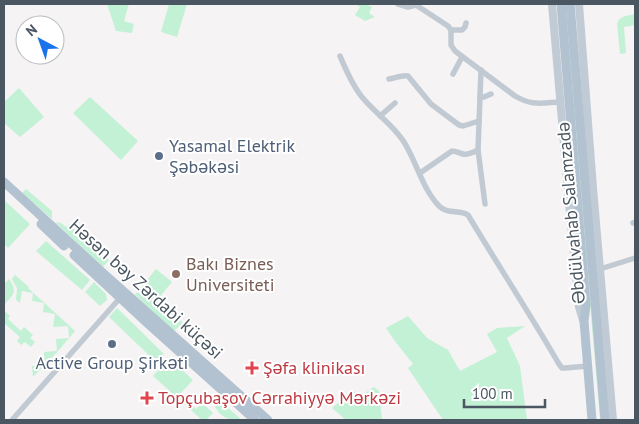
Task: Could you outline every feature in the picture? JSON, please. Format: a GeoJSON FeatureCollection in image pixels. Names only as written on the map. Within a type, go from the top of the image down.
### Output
{"type":"FeatureCollection","features":[{"type":"Feature","properties":{"kind":"main road","name":"Əbdülvahab Salamzadə"},"geometry":{"type":"LineString","coordinates":[[552,4],[592,420]]}},
{"type":"Feature","properties":{"kind":"main road","name":"Əbdülvahab Salamzadə"},"geometry":{"type":"LineString","coordinates":[[561,4],[586,305],[584,322]]}},
{"type":"Feature","properties":{"kind":"main road","name":"Əbdülvahab Salamzadə"},"geometry":{"type":"LineString","coordinates":[[570,4],[605,420]]}},
{"type":"Feature","properties":{"kind":"main road","name":"Əbdülvahab Salamzadə"},"geometry":{"type":"LineString","coordinates":[[579,4],[613,420]]}},
{"type":"Feature","properties":{"kind":"main road","name":"Həsən bəy Zərdabi küçəsi"},"geometry":{"type":"LineString","coordinates":[[4,182],[96,266],[255,420]]}},
{"type":"Feature","properties":{"kind":"main road","name":"Həsən bəy Zərdabi küçəsi"},"geometry":{"type":"LineString","coordinates":[[4,190],[120,298],[268,420]]}},
{"type":"Feature","properties":{"kind":"street"},"geometry":{"type":"LineString","coordinates":[[398,4],[408,7],[415,4],[448,26],[451,30],[451,45],[455,52],[524,102],[531,104],[560,102]]}},
{"type":"Feature","properties":{"kind":"street"},"geometry":{"type":"LineString","coordinates":[[451,30],[462,30],[466,23]]}},
{"type":"Feature","properties":{"kind":"street"},"geometry":{"type":"LineString","coordinates":[[340,56],[353,84],[362,97],[404,142],[426,189],[440,207],[448,212],[461,212],[468,215],[562,368],[588,366]]}},
{"type":"Feature","properties":{"kind":"street"},"geometry":{"type":"LineString","coordinates":[[453,74],[462,57]]}},
{"type":"Feature","properties":{"kind":"street"},"geometry":{"type":"LineString","coordinates":[[480,70],[478,150],[486,204]]}},
{"type":"Feature","properties":{"kind":"street"},"geometry":{"type":"LineString","coordinates":[[389,79],[408,76],[431,104],[459,125],[463,126],[479,121]]}},
{"type":"Feature","properties":{"kind":"street"},"geometry":{"type":"LineString","coordinates":[[480,97],[491,94]]}},
{"type":"Feature","properties":{"kind":"street"},"geometry":{"type":"LineString","coordinates":[[380,116],[395,103]]}},
{"type":"Feature","properties":{"kind":"street"},"geometry":{"type":"LineString","coordinates":[[420,173],[452,151],[465,154],[478,150]]}},
{"type":"Feature","properties":{"kind":"street"},"geometry":{"type":"LineString","coordinates":[[600,269],[635,258]]}},
{"type":"Feature","properties":{"kind":"street"},"geometry":{"type":"LineString","coordinates":[[12,420],[120,298]]}},
{"type":"Feature","properties":{"kind":"green space"},"geometry":{"type":"Polygon","coordinates":[[[107,4],[129,4],[124,21],[134,24],[132,33],[116,31],[107,4]]]}},
{"type":"Feature","properties":{"kind":"green space"},"geometry":{"type":"Polygon","coordinates":[[[169,4],[187,4],[177,37],[161,32],[169,4]]]}},
{"type":"Feature","properties":{"kind":"green space"},"geometry":{"type":"Polygon","coordinates":[[[355,4],[366,4],[372,7],[369,13],[375,17],[365,21],[355,15],[360,7],[355,4]]]}},
{"type":"Feature","properties":{"kind":"green space"},"geometry":{"type":"Polygon","coordinates":[[[564,4],[566,4],[602,420],[600,420],[564,4]]]}},
{"type":"Feature","properties":{"kind":"green space"},"geometry":{"type":"Polygon","coordinates":[[[635,14],[635,25],[624,27],[626,53],[620,54],[617,23],[622,17],[635,14]]]}},
{"type":"Feature","properties":{"kind":"green space"},"geometry":{"type":"Polygon","coordinates":[[[19,88],[44,117],[20,137],[4,123],[4,102],[19,88]]]}},
{"type":"Feature","properties":{"kind":"green space"},"geometry":{"type":"Polygon","coordinates":[[[90,97],[138,141],[121,160],[73,113],[90,97]]]}},
{"type":"Feature","properties":{"kind":"green space"},"geometry":{"type":"Polygon","coordinates":[[[26,189],[52,211],[52,219],[22,193],[26,189]]]}},
{"type":"Feature","properties":{"kind":"green space"},"geometry":{"type":"Polygon","coordinates":[[[4,200],[30,224],[8,248],[4,244],[4,200]]]}},
{"type":"Feature","properties":{"kind":"green space"},"geometry":{"type":"Polygon","coordinates":[[[55,222],[61,223],[66,227],[69,225],[109,260],[103,267],[55,222]]]}},
{"type":"Feature","properties":{"kind":"green space"},"geometry":{"type":"Polygon","coordinates":[[[46,241],[90,280],[82,290],[36,251],[46,241]]]}},
{"type":"Feature","properties":{"kind":"green space"},"geometry":{"type":"Polygon","coordinates":[[[156,269],[172,282],[157,300],[183,323],[174,331],[135,295],[156,269]]]}},
{"type":"Feature","properties":{"kind":"green space"},"geometry":{"type":"Polygon","coordinates":[[[15,275],[75,331],[60,349],[45,365],[44,352],[57,351],[56,339],[69,338],[68,326],[53,327],[55,314],[43,312],[44,303],[32,301],[33,293],[22,291],[20,303],[16,300],[17,288],[12,279],[15,275]]]}},
{"type":"Feature","properties":{"kind":"green space"},"geometry":{"type":"Polygon","coordinates":[[[9,279],[14,293],[4,305],[4,284],[9,279]]]}},
{"type":"Feature","properties":{"kind":"green space"},"geometry":{"type":"Polygon","coordinates":[[[94,282],[106,294],[107,300],[100,306],[85,292],[94,282]]]}},
{"type":"Feature","properties":{"kind":"green space"},"geometry":{"type":"Polygon","coordinates":[[[117,308],[164,354],[156,362],[109,317],[117,308]]]}},
{"type":"Feature","properties":{"kind":"green space"},"geometry":{"type":"Polygon","coordinates":[[[5,311],[10,316],[8,319],[21,331],[24,327],[33,335],[30,338],[35,342],[31,347],[25,342],[21,345],[17,341],[20,337],[4,323],[5,311]]]}},
{"type":"Feature","properties":{"kind":"green space"},"geometry":{"type":"Polygon","coordinates":[[[408,316],[427,338],[448,350],[460,371],[497,352],[487,334],[497,328],[525,326],[507,338],[520,366],[527,420],[443,420],[408,368],[413,364],[386,328],[408,316]]]}},
{"type":"Feature","properties":{"kind":"green space"},"geometry":{"type":"Polygon","coordinates":[[[169,358],[193,380],[180,394],[196,409],[202,403],[213,413],[206,420],[202,420],[153,376],[169,358]]]}},
{"type":"Feature","properties":{"kind":"green space"},"geometry":{"type":"Polygon","coordinates":[[[45,365],[39,371],[33,377],[32,366],[45,365]]]}},
{"type":"Feature","properties":{"kind":"green space"},"geometry":{"type":"Polygon","coordinates":[[[374,387],[379,391],[382,420],[346,420],[332,408],[353,390],[359,397],[374,387]]]}},
{"type":"Feature","properties":{"kind":"green space"},"geometry":{"type":"Polygon","coordinates":[[[212,394],[242,420],[229,419],[221,415],[210,396],[212,394]]]}},
{"type":"Feature","properties":{"kind":"place","name":"Yasamal Elektrik Şəbəkəsi"},"geometry":{"type":"Point","coordinates":[159,156]}},
{"type":"Feature","properties":{"kind":"place","name":"Bakı Biznes Universiteti"},"geometry":{"type":"Point","coordinates":[176,274]}},
{"type":"Feature","properties":{"kind":"place","name":"Active Group Şirkəti"},"geometry":{"type":"Point","coordinates":[112,344]}},
{"type":"Feature","properties":{"kind":"place","name":"Şəfa klinikası"},"geometry":{"type":"Point","coordinates":[252,368]}},
{"type":"Feature","properties":{"kind":"place","name":"Topçubaşov Cərrahiyyə Mərkəzi"},"geometry":{"type":"Point","coordinates":[147,398]}}]}
